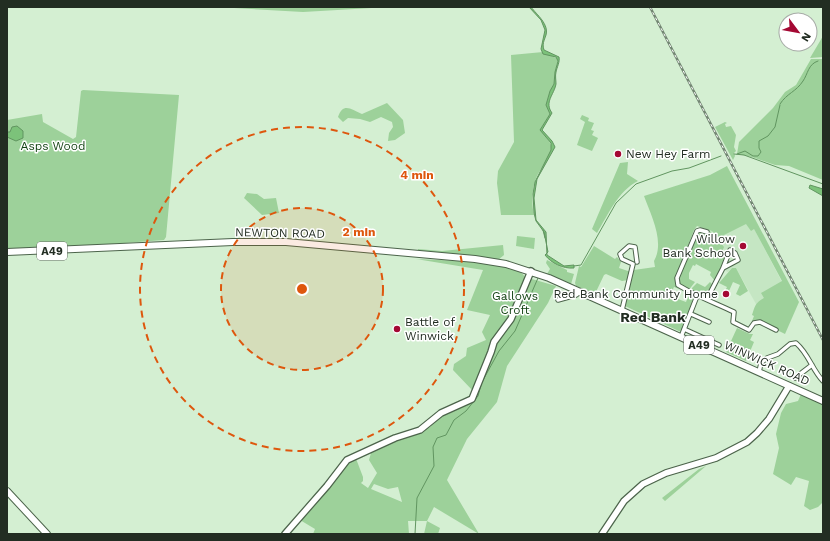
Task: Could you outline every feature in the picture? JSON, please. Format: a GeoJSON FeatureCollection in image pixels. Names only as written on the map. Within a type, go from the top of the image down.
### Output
{"type":"FeatureCollection","features":[{"type":"Feature","properties":{"kind":"main road","name":"NEWTON ROAD"},"geometry":{"type":"LineString","coordinates":[[7,252],[233,242],[286,242],[475,259],[506,264],[549,278]]}},
{"type":"Feature","properties":{"kind":"main road","name":"WINWICK ROAD"},"geometry":{"type":"LineString","coordinates":[[549,278],[823,401]]}},
{"type":"Feature","properties":{"kind":"main road"},"geometry":{"type":"LineString","coordinates":[[7,491],[47,534]]}},
{"type":"Feature","properties":{"kind":"street"},"geometry":{"type":"LineString","coordinates":[[707,232],[700,230],[697,231],[677,278],[678,285],[697,296],[707,299],[734,312],[733,322],[749,330],[754,323],[760,322],[776,330]]}},
{"type":"Feature","properties":{"kind":"street"},"geometry":{"type":"LineString","coordinates":[[622,310],[633,264],[622,259],[620,254],[629,246],[635,247],[637,262]]}},
{"type":"Feature","properties":{"kind":"street"},"geometry":{"type":"LineString","coordinates":[[707,299],[723,268],[730,250],[735,253],[738,260],[723,268]]}},
{"type":"Feature","properties":{"kind":"street"},"geometry":{"type":"LineString","coordinates":[[285,534],[328,486],[347,460],[395,438],[420,430],[441,413],[472,398],[491,352],[492,345],[511,319],[531,271]]}},
{"type":"Feature","properties":{"kind":"street"},"geometry":{"type":"LineString","coordinates":[[558,300],[576,295],[580,292]]}},
{"type":"Feature","properties":{"kind":"street"},"geometry":{"type":"LineString","coordinates":[[681,337],[697,296]]}},
{"type":"Feature","properties":{"kind":"street"},"geometry":{"type":"LineString","coordinates":[[690,314],[709,322]]}},
{"type":"Feature","properties":{"kind":"street"},"geometry":{"type":"LineString","coordinates":[[684,330],[719,345]]}},
{"type":"Feature","properties":{"kind":"street"},"geometry":{"type":"LineString","coordinates":[[796,343],[798,337]]}},
{"type":"Feature","properties":{"kind":"street"},"geometry":{"type":"LineString","coordinates":[[758,372],[761,363],[767,358],[778,354],[790,344],[796,343]]}},
{"type":"Feature","properties":{"kind":"street"},"geometry":{"type":"LineString","coordinates":[[796,343],[803,349],[823,382]]}},
{"type":"Feature","properties":{"kind":"street"},"geometry":{"type":"LineString","coordinates":[[795,378],[812,365]]}},
{"type":"Feature","properties":{"kind":"street"},"geometry":{"type":"LineString","coordinates":[[602,534],[624,502],[643,484],[666,473],[716,458],[747,442],[769,419],[787,385]]}},
{"type":"Feature","properties":{"kind":"shaded area"},"geometry":{"type":"Polygon","coordinates":[[[529,7],[531,7],[539,16],[546,27],[546,35],[543,44],[544,50],[559,57],[556,84],[549,102],[552,113],[542,130],[552,141],[555,147],[537,179],[534,198],[536,220],[546,232],[547,245],[544,232],[536,221],[533,194],[535,182],[551,150],[551,143],[540,130],[550,114],[546,105],[550,91],[554,84],[558,61],[556,57],[543,54],[541,49],[545,30],[541,20],[529,7]]]}},
{"type":"Feature","properties":{"kind":"shaded area"},"geometry":{"type":"Polygon","coordinates":[[[17,126],[23,131],[23,138],[16,141],[7,137],[7,132],[10,132],[12,127],[17,126]]]}},
{"type":"Feature","properties":{"kind":"shaded area"},"geometry":{"type":"Polygon","coordinates":[[[810,185],[823,189],[823,196],[809,188],[810,185]]]}},
{"type":"Feature","properties":{"kind":"shaded area","name":"Willow Bank School"},"geometry":{"type":"Polygon","coordinates":[[[688,188],[751,223],[795,307],[761,313],[736,268],[732,268],[728,272],[719,268],[725,251],[718,238],[714,240],[688,188]]]}},
{"type":"Feature","properties":{"kind":"shaded area"},"geometry":{"type":"Polygon","coordinates":[[[547,253],[547,255],[564,266],[574,265],[574,268],[566,268],[554,263],[545,255],[547,253]]]}},
{"type":"Feature","properties":{"kind":"green space"},"geometry":{"type":"Polygon","coordinates":[[[234,7],[389,7],[303,12],[234,7]]]}},
{"type":"Feature","properties":{"kind":"green space"},"geometry":{"type":"Polygon","coordinates":[[[823,36],[823,57],[810,58],[814,52],[818,52],[818,44],[823,36]]]}},
{"type":"Feature","properties":{"kind":"green space"},"geometry":{"type":"Polygon","coordinates":[[[543,52],[558,59],[554,84],[550,91],[546,105],[550,114],[541,128],[543,134],[549,141],[551,147],[550,153],[548,160],[538,174],[534,183],[532,200],[534,215],[501,215],[497,183],[498,171],[514,142],[511,55],[543,52]]]}},
{"type":"Feature","properties":{"kind":"green space"},"geometry":{"type":"Polygon","coordinates":[[[811,59],[823,59],[823,180],[789,166],[775,165],[752,157],[737,154],[739,142],[773,108],[785,92],[796,85],[811,59]]]}},
{"type":"Feature","properties":{"kind":"green space","name":"Asps Wood"},"geometry":{"type":"Polygon","coordinates":[[[81,91],[179,95],[166,237],[164,240],[7,252],[7,120],[42,114],[43,122],[73,139],[76,137],[81,91]]]}},
{"type":"Feature","properties":{"kind":"green space"},"geometry":{"type":"Polygon","coordinates":[[[387,103],[403,120],[405,133],[395,140],[388,141],[389,133],[393,127],[392,122],[381,117],[370,122],[348,118],[343,122],[338,117],[340,112],[345,108],[362,114],[387,103]]]}},
{"type":"Feature","properties":{"kind":"green space"},"geometry":{"type":"Polygon","coordinates":[[[582,115],[589,118],[588,121],[594,123],[591,130],[594,131],[592,135],[598,138],[592,151],[577,145],[585,122],[580,119],[582,115]]]}},
{"type":"Feature","properties":{"kind":"green space"},"geometry":{"type":"Polygon","coordinates":[[[725,122],[727,123],[725,124],[726,127],[731,126],[736,135],[734,147],[736,151],[734,153],[735,156],[733,160],[715,127],[725,122]]]}},
{"type":"Feature","properties":{"kind":"green space"},"geometry":{"type":"Polygon","coordinates":[[[628,162],[627,174],[638,181],[631,185],[619,197],[597,233],[592,229],[620,163],[628,162]]]}},
{"type":"Feature","properties":{"kind":"green space"},"geometry":{"type":"Polygon","coordinates":[[[727,166],[799,302],[785,334],[759,321],[757,323],[752,321],[754,316],[752,315],[756,305],[764,298],[761,293],[782,281],[754,229],[751,231],[746,224],[718,238],[712,231],[697,226],[694,230],[675,279],[675,285],[687,292],[674,287],[670,296],[686,302],[689,294],[694,297],[681,332],[625,306],[634,270],[655,267],[654,261],[657,254],[658,237],[644,196],[710,175],[727,166]]]}},
{"type":"Feature","properties":{"kind":"green space"},"geometry":{"type":"Polygon","coordinates":[[[247,193],[257,194],[264,199],[276,198],[279,213],[262,215],[244,198],[247,193]]]}},
{"type":"Feature","properties":{"kind":"green space"},"geometry":{"type":"Polygon","coordinates":[[[697,228],[712,232],[724,247],[722,253],[725,254],[725,257],[715,281],[710,275],[711,272],[696,264],[695,266],[693,265],[689,273],[689,279],[695,282],[688,291],[679,282],[679,270],[697,228]]]}},
{"type":"Feature","properties":{"kind":"green space"},"geometry":{"type":"Polygon","coordinates":[[[517,236],[535,238],[534,249],[516,246],[517,236]]]}},
{"type":"Feature","properties":{"kind":"green space"},"geometry":{"type":"Polygon","coordinates":[[[503,245],[504,255],[498,260],[418,251],[418,249],[442,251],[503,245]]]}},
{"type":"Feature","properties":{"kind":"green space"},"geometry":{"type":"Polygon","coordinates":[[[594,246],[615,259],[617,257],[621,262],[619,268],[631,272],[628,280],[622,281],[606,274],[604,275],[595,294],[576,286],[575,283],[579,266],[581,267],[594,246]]]}},
{"type":"Feature","properties":{"kind":"green space","name":"Gallows Croft"},"geometry":{"type":"Polygon","coordinates":[[[416,259],[475,262],[508,268],[519,272],[525,277],[556,286],[548,303],[507,366],[497,402],[467,439],[447,480],[479,534],[434,507],[427,521],[408,521],[409,534],[313,534],[315,529],[300,520],[341,468],[355,456],[363,477],[363,481],[361,483],[368,488],[377,473],[369,460],[371,453],[384,447],[384,444],[430,427],[448,410],[461,405],[473,391],[453,370],[454,364],[466,356],[467,348],[486,340],[482,332],[490,315],[467,310],[483,270],[416,259]],[[374,484],[371,489],[402,502],[398,487],[388,489],[374,484]]]}},
{"type":"Feature","properties":{"kind":"green space"},"geometry":{"type":"Polygon","coordinates":[[[547,260],[567,270],[567,272],[574,274],[571,284],[547,274],[550,269],[546,263],[547,260]]]}},
{"type":"Feature","properties":{"kind":"green space"},"geometry":{"type":"Polygon","coordinates":[[[732,268],[736,268],[748,291],[740,296],[736,294],[740,285],[733,282],[729,291],[727,292],[725,291],[727,287],[719,283],[732,268]]]}},
{"type":"Feature","properties":{"kind":"green space"},"geometry":{"type":"Polygon","coordinates":[[[710,282],[713,285],[707,293],[702,296],[689,291],[697,283],[705,287],[710,282]]]}},
{"type":"Feature","properties":{"kind":"green space"},"geometry":{"type":"Polygon","coordinates":[[[737,328],[753,334],[750,340],[754,342],[746,361],[726,352],[737,328]]]}},
{"type":"Feature","properties":{"kind":"green space"},"geometry":{"type":"Polygon","coordinates":[[[801,394],[823,404],[823,502],[818,507],[810,510],[804,506],[809,481],[796,477],[791,485],[773,474],[779,448],[776,434],[781,413],[786,404],[798,401],[801,394]]]}},
{"type":"Feature","properties":{"kind":"green space"},"geometry":{"type":"Polygon","coordinates":[[[706,466],[665,501],[662,498],[699,469],[706,466]]]}},
{"type":"Feature","properties":{"kind":"green space"},"geometry":{"type":"Polygon","coordinates":[[[427,521],[440,528],[438,534],[424,534],[427,521]]]}},
{"type":"Feature","properties":{"kind":"waterway"},"geometry":{"type":"LineString","coordinates":[[780,104],[800,85],[812,64],[818,61]]}},
{"type":"Feature","properties":{"kind":"waterway"},"geometry":{"type":"LineString","coordinates":[[737,154],[745,151],[753,156],[758,156],[761,152],[759,148],[759,141],[768,136],[775,127],[780,105]]}},
{"type":"Feature","properties":{"kind":"waterway"},"geometry":{"type":"LineString","coordinates":[[734,154],[744,155],[823,184]]}},
{"type":"Feature","properties":{"kind":"waterway"},"geometry":{"type":"LineString","coordinates":[[574,266],[581,265],[616,203],[636,184],[672,171],[689,168],[721,156]]}},
{"type":"Feature","properties":{"kind":"waterway"},"geometry":{"type":"LineString","coordinates":[[543,230],[545,238]]}},
{"type":"Feature","properties":{"kind":"waterway"},"geometry":{"type":"LineString","coordinates":[[482,382],[499,351],[515,331],[538,278]]}},
{"type":"Feature","properties":{"kind":"waterway"},"geometry":{"type":"LineString","coordinates":[[415,534],[417,498],[434,466],[433,447],[437,438],[446,435],[454,420],[466,411],[478,396],[481,385]]}},
{"type":"Feature","properties":{"kind":"railway"},"geometry":{"type":"LineString","coordinates":[[650,7],[823,340]]}},
{"type":"Feature","properties":{"kind":"place","name":"New Hey Farm"},"geometry":{"type":"Point","coordinates":[618,154]}},
{"type":"Feature","properties":{"kind":"place","name":"Willow Bank School"},"geometry":{"type":"Point","coordinates":[743,246]}},
{"type":"Feature","properties":{"kind":"place","name":"Red Bank Community Home"},"geometry":{"type":"Point","coordinates":[726,294]}},
{"type":"Feature","properties":{"kind":"place","name":"Battle of Winwick"},"geometry":{"type":"Point","coordinates":[397,329]}},
{"type":"Feature","properties":{"kind":"district","name":"Red Bank"},"geometry":{"type":"Point","coordinates":[653,317]}}]}
